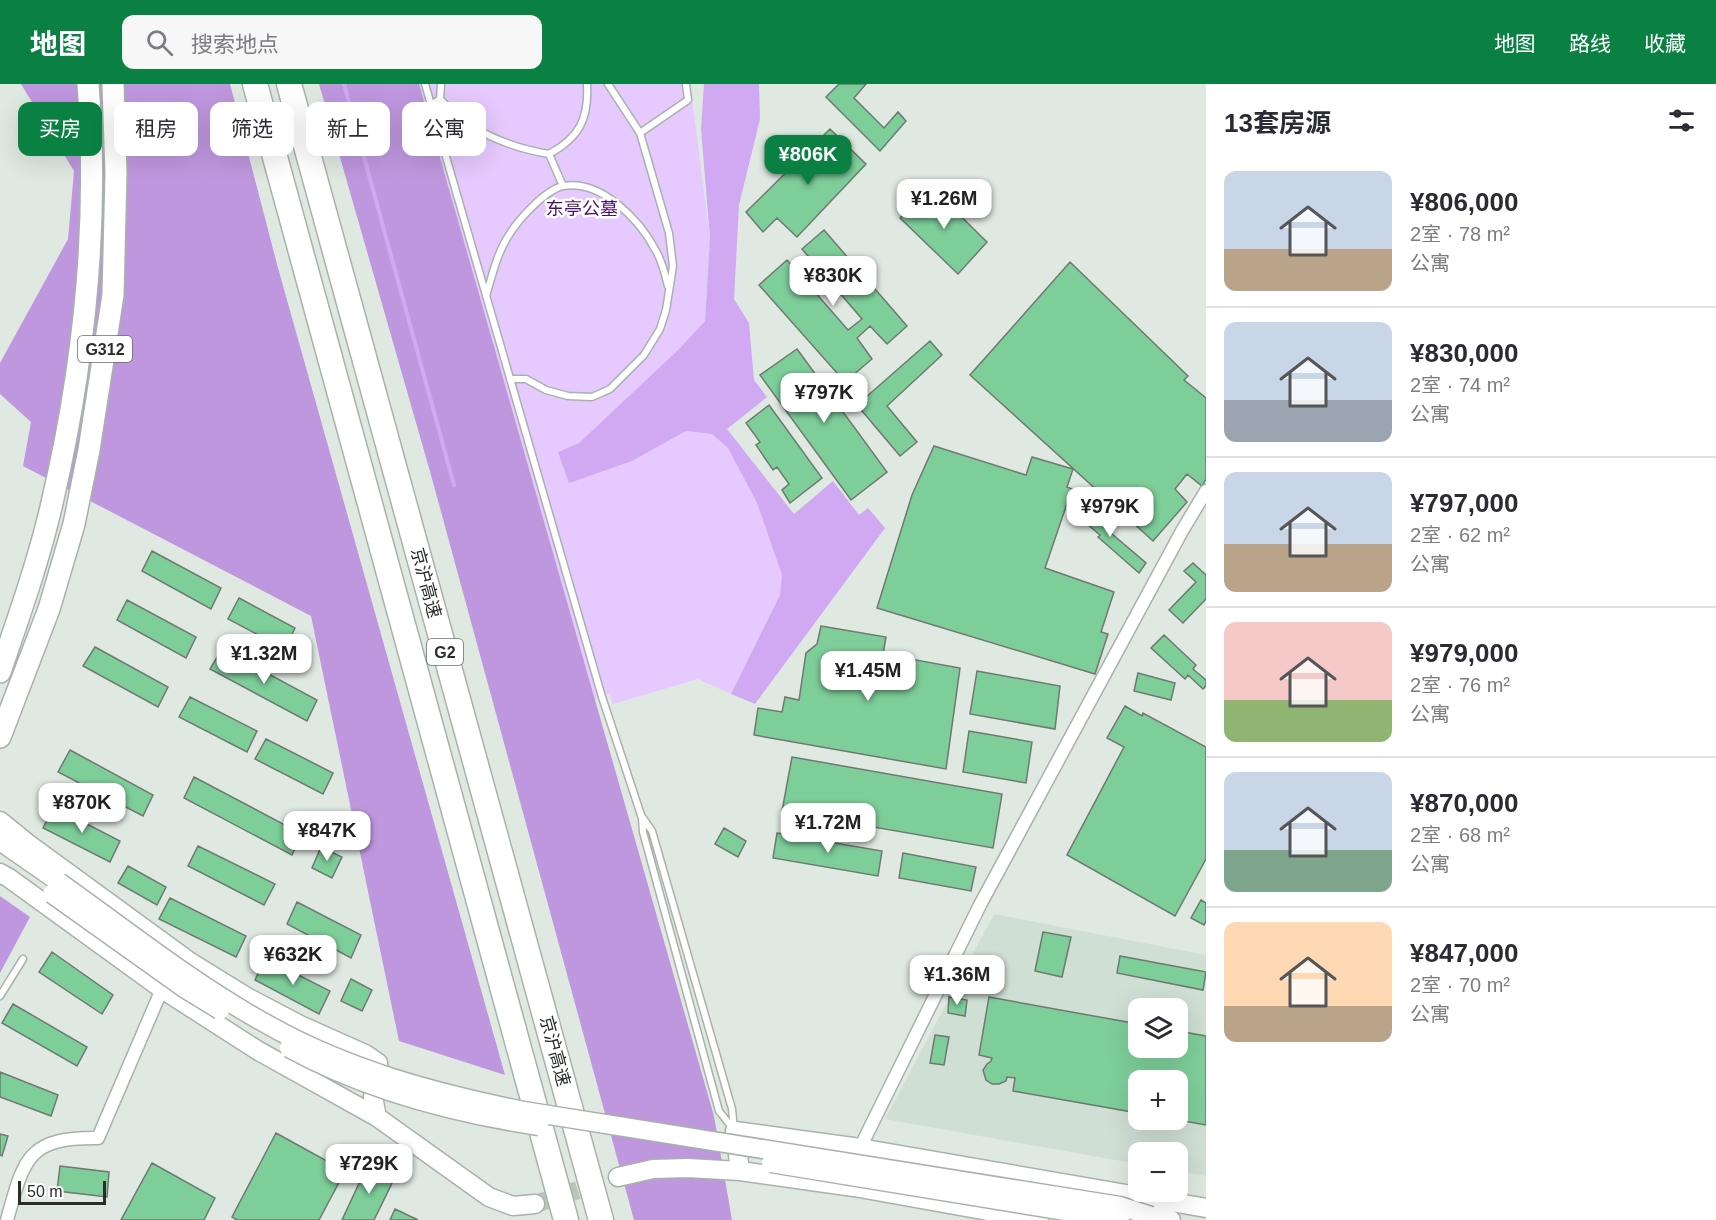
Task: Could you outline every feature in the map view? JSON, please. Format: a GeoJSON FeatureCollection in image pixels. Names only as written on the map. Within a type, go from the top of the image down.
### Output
{"type":"FeatureCollection","features":[{"type":"Feature","properties":{"kind":"highway","name":"G312"},"geometry":{"type":"LineString","coordinates":[[0,672],[25,598],[52,505],[73,404],[86,294],[91,195],[88,84]]}},
{"type":"Feature","properties":{"kind":"highway","name":"G312"},"geometry":{"type":"LineString","coordinates":[[0,737],[48,609],[74,524],[89,450],[113,296],[116,173],[113,84]]}},
{"type":"Feature","properties":{"kind":"highway","name":"京沪高速"},"geometry":{"type":"LineString","coordinates":[[255,84],[566,1220]]}},
{"type":"Feature","properties":{"kind":"highway","name":"京沪高速"},"geometry":{"type":"LineString","coordinates":[[290,84],[601,1220]]}},
{"type":"Feature","properties":{"kind":"main road"},"geometry":{"type":"LineString","coordinates":[[0,821],[190,962],[245,996],[300,1025],[365,1054],[378,1063],[379,1081],[373,1097],[377,1117]]}},
{"type":"Feature","properties":{"kind":"main road"},"geometry":{"type":"LineString","coordinates":[[0,841],[55,888],[184,988],[238,1021],[318,1064],[404,1096],[491,1119],[1119,1220]]}},
{"type":"Feature","properties":{"kind":"main road"},"geometry":{"type":"LineString","coordinates":[[0,859],[55,888],[270,1026],[382,1076],[449,1096],[524,1111],[1120,1206],[1171,1220]]}},
{"type":"Feature","properties":{"kind":"main road"},"geometry":{"type":"LineString","coordinates":[[0,873],[162,989],[258,1050],[377,1117],[489,1197],[513,1206],[534,1204]]}},
{"type":"Feature","properties":{"kind":"main road"},"geometry":{"type":"LineString","coordinates":[[740,1171],[735,1131],[860,1148],[1206,1208]]}},
{"type":"Feature","properties":{"kind":"main road"},"geometry":{"type":"LineString","coordinates":[[618,1177],[664,1169],[740,1171],[854,1187],[1039,1220]]}},
{"type":"Feature","properties":{"kind":"main road"},"geometry":{"type":"LineString","coordinates":[[1129,1220],[1151,1216]]}},
{"type":"Feature","properties":{"kind":"street"},"geometry":{"type":"LineString","coordinates":[[854,1187],[860,1148],[981,905],[1182,531],[1206,491]]}},
{"type":"Feature","properties":{"kind":"street"},"geometry":{"type":"LineString","coordinates":[[7,1220],[20,1173],[29,1158],[60,1139],[98,1138],[162,989]]}},
{"type":"Feature","properties":{"kind":"lane"},"geometry":{"type":"LineString","coordinates":[[425,84],[429,102]]}},
{"type":"Feature","properties":{"kind":"lane"},"geometry":{"type":"LineString","coordinates":[[441,84],[441,99],[455,115],[502,142],[549,154],[565,146],[577,133],[584,113],[587,84]]}},
{"type":"Feature","properties":{"kind":"lane"},"geometry":{"type":"LineString","coordinates":[[510,379],[526,379],[546,390],[567,396],[592,397],[610,389],[644,354],[660,329],[666,310],[673,266],[669,233],[640,133],[608,84]]}},
{"type":"Feature","properties":{"kind":"lane"},"geometry":{"type":"LineString","coordinates":[[640,133],[688,100],[686,84]]}},
{"type":"Feature","properties":{"kind":"lane"},"geometry":{"type":"LineString","coordinates":[[436,102],[441,99]]}},
{"type":"Feature","properties":{"kind":"lane"},"geometry":{"type":"LineString","coordinates":[[549,154],[563,186]]}},
{"type":"Feature","properties":{"kind":"lane"},"geometry":{"type":"LineString","coordinates":[[445,156],[602,697],[642,818],[643,832],[719,1111],[735,1131]]}},
{"type":"Feature","properties":{"kind":"lane"},"geometry":{"type":"LineString","coordinates":[[486,296],[500,252],[508,236],[536,204],[551,191],[563,186],[584,187],[604,195],[626,212],[644,231],[657,252],[670,289]]}},
{"type":"Feature","properties":{"kind":"lane"},"geometry":{"type":"LineString","coordinates":[[642,818],[652,831],[732,1109],[735,1131]]}},
{"type":"Feature","properties":{"kind":"lane"},"geometry":{"type":"LineString","coordinates":[[0,996],[23,959]]}},
{"type":"Feature","properties":{"kind":"shaded area"},"geometry":{"type":"Polygon","coordinates":[[[21,84],[230,84],[235,102],[210,102],[210,156],[249,156],[278,268],[505,1075],[399,1041],[311,616],[23,466],[31,422],[0,394],[0,363],[68,239],[74,171],[65,156],[102,156],[102,102],[32,102],[21,84]]]}},
{"type":"Feature","properties":{"kind":"shaded area"},"geometry":{"type":"Polygon","coordinates":[[[319,84],[419,84],[424,102],[402,102],[402,156],[440,156],[714,1116],[732,1220],[634,1220],[431,475],[340,156],[390,156],[390,102],[324,102],[319,84]]]}},
{"type":"Feature","properties":{"kind":"shaded area"},"geometry":{"type":"Polygon","coordinates":[[[704,84],[759,84],[760,119],[739,205],[734,299],[749,323],[754,380],[767,397],[727,429],[794,514],[833,481],[859,515],[868,508],[885,528],[755,704],[731,694],[780,595],[782,575],[757,503],[728,448],[712,434],[686,431],[632,461],[569,483],[558,452],[579,443],[679,349],[705,321],[710,238],[701,129],[704,84]]]}},
{"type":"Feature","properties":{"kind":"shaded area"},"geometry":{"type":"Polygon","coordinates":[[[0,896],[30,917],[0,973],[0,896]]]}},
{"type":"Feature","properties":{"kind":"shaded area"},"geometry":{"type":"Polygon","coordinates":[[[994,914],[1206,955],[1206,1176],[1188,1173],[1188,1142],[1128,1142],[1128,1162],[885,1119],[994,914]]]}},
{"type":"Feature","properties":{"kind":"green space","name":"东亭公墓"},"geometry":{"type":"Polygon","coordinates":[[[419,84],[690,84],[710,238],[705,321],[679,349],[579,443],[558,452],[632,461],[686,431],[712,434],[728,448],[757,503],[782,575],[780,595],[731,694],[698,679],[613,704],[609,694],[595,699],[440,156],[486,156],[486,102],[424,102],[419,84]]]}},
{"type":"Feature","properties":{"kind":"building"},"geometry":{"type":"Polygon","coordinates":[[[839,84],[866,84],[854,98],[884,128],[898,112],[906,121],[880,151],[826,97],[839,84]]]}},
{"type":"Feature","properties":{"kind":"building"},"geometry":{"type":"Polygon","coordinates":[[[830,129],[866,164],[797,237],[777,218],[763,232],[746,212],[830,129]]]}},
{"type":"Feature","properties":{"kind":"building"},"geometry":{"type":"Polygon","coordinates":[[[930,186],[987,242],[958,274],[900,218],[930,186]]]}},
{"type":"Feature","properties":{"kind":"building"},"geometry":{"type":"Polygon","coordinates":[[[824,230],[907,326],[887,344],[870,326],[857,338],[872,359],[845,382],[759,285],[787,260],[848,330],[862,319],[802,249],[824,230]]]}},
{"type":"Feature","properties":{"kind":"building"},"geometry":{"type":"Polygon","coordinates":[[[1070,262],[1188,376],[1184,380],[1206,398],[1206,479],[1202,486],[1187,474],[1175,489],[1187,502],[1153,541],[970,375],[1070,262]]]}},
{"type":"Feature","properties":{"kind":"building"},"geometry":{"type":"Polygon","coordinates":[[[930,341],[942,355],[887,406],[917,442],[900,456],[857,405],[930,341]]]}},
{"type":"Feature","properties":{"kind":"building"},"geometry":{"type":"Polygon","coordinates":[[[797,349],[887,472],[851,500],[760,375],[797,349]]]}},
{"type":"Feature","properties":{"kind":"building"},"geometry":{"type":"Polygon","coordinates":[[[769,405],[822,478],[790,503],[782,490],[789,484],[777,467],[773,470],[756,445],[760,442],[746,423],[769,405]]]}},
{"type":"Feature","properties":{"kind":"building"},"geometry":{"type":"Polygon","coordinates":[[[934,446],[1026,475],[1032,457],[1073,469],[1067,487],[1072,489],[1045,568],[1114,592],[1101,632],[1108,634],[1095,674],[877,608],[912,495],[934,446]]]}},
{"type":"Feature","properties":{"kind":"building"},"geometry":{"type":"Polygon","coordinates":[[[1085,504],[1108,525],[1105,528],[1146,563],[1139,573],[1076,515],[1085,504]]]}},
{"type":"Feature","properties":{"kind":"building"},"geometry":{"type":"Polygon","coordinates":[[[152,551],[221,588],[211,609],[142,571],[152,551]]]}},
{"type":"Feature","properties":{"kind":"building"},"geometry":{"type":"Polygon","coordinates":[[[1193,563],[1206,575],[1206,599],[1183,623],[1169,610],[1196,582],[1184,571],[1193,563]]]}},
{"type":"Feature","properties":{"kind":"building"},"geometry":{"type":"Polygon","coordinates":[[[239,598],[295,628],[285,649],[228,619],[239,598]]]}},
{"type":"Feature","properties":{"kind":"building"},"geometry":{"type":"Polygon","coordinates":[[[127,600],[196,637],[186,658],[117,620],[127,600]]]}},
{"type":"Feature","properties":{"kind":"building"},"geometry":{"type":"Polygon","coordinates":[[[821,626],[886,637],[883,654],[960,668],[946,769],[754,735],[758,708],[782,712],[785,697],[799,700],[806,653],[817,644],[821,626]]]}},
{"type":"Feature","properties":{"kind":"building"},"geometry":{"type":"Polygon","coordinates":[[[1164,635],[1196,665],[1193,669],[1206,680],[1206,686],[1203,689],[1188,675],[1185,679],[1151,648],[1164,635]]]}},
{"type":"Feature","properties":{"kind":"building"},"geometry":{"type":"Polygon","coordinates":[[[95,647],[168,687],[158,707],[83,666],[95,647]]]}},
{"type":"Feature","properties":{"kind":"building"},"geometry":{"type":"Polygon","coordinates":[[[222,649],[317,700],[307,721],[210,669],[222,649]]]}},
{"type":"Feature","properties":{"kind":"building"},"geometry":{"type":"Polygon","coordinates":[[[977,671],[1060,686],[1055,729],[970,714],[977,671]]]}},
{"type":"Feature","properties":{"kind":"building"},"geometry":{"type":"Polygon","coordinates":[[[1138,673],[1175,683],[1171,700],[1134,691],[1138,673]]]}},
{"type":"Feature","properties":{"kind":"building"},"geometry":{"type":"Polygon","coordinates":[[[190,697],[257,731],[247,752],[179,717],[190,697]]]}},
{"type":"Feature","properties":{"kind":"building"},"geometry":{"type":"Polygon","coordinates":[[[1125,706],[1142,716],[1143,713],[1206,747],[1206,859],[1175,916],[1067,855],[1124,747],[1107,738],[1125,706]]]}},
{"type":"Feature","properties":{"kind":"building"},"geometry":{"type":"Polygon","coordinates":[[[969,731],[1032,742],[1026,783],[963,772],[969,731]]]}},
{"type":"Feature","properties":{"kind":"building"},"geometry":{"type":"Polygon","coordinates":[[[266,739],[333,773],[323,794],[255,759],[266,739]]]}},
{"type":"Feature","properties":{"kind":"building"},"geometry":{"type":"Polygon","coordinates":[[[70,750],[153,795],[143,816],[58,772],[70,750]]]}},
{"type":"Feature","properties":{"kind":"building"},"geometry":{"type":"Polygon","coordinates":[[[792,757],[1002,794],[993,848],[782,811],[792,757]]]}},
{"type":"Feature","properties":{"kind":"building"},"geometry":{"type":"Polygon","coordinates":[[[194,777],[302,834],[292,855],[184,798],[194,777]]]}},
{"type":"Feature","properties":{"kind":"building"},"geometry":{"type":"Polygon","coordinates":[[[54,807],[120,841],[110,862],[43,828],[54,807]]]}},
{"type":"Feature","properties":{"kind":"building"},"geometry":{"type":"Polygon","coordinates":[[[724,828],[746,841],[738,857],[715,844],[724,828]]]}},
{"type":"Feature","properties":{"kind":"building"},"geometry":{"type":"Polygon","coordinates":[[[777,833],[882,851],[878,876],[773,858],[777,833]]]}},
{"type":"Feature","properties":{"kind":"building"},"geometry":{"type":"Polygon","coordinates":[[[198,846],[275,884],[264,905],[188,866],[198,846]]]}},
{"type":"Feature","properties":{"kind":"building"},"geometry":{"type":"Polygon","coordinates":[[[321,847],[342,857],[332,878],[312,868],[321,847]]]}},
{"type":"Feature","properties":{"kind":"building"},"geometry":{"type":"Polygon","coordinates":[[[903,853],[976,867],[971,891],[899,878],[903,853]]]}},
{"type":"Feature","properties":{"kind":"building"},"geometry":{"type":"Polygon","coordinates":[[[128,866],[166,887],[157,905],[118,883],[128,866]]]}},
{"type":"Feature","properties":{"kind":"building"},"geometry":{"type":"Polygon","coordinates":[[[170,898],[246,936],[236,957],[159,919],[170,898]]]}},
{"type":"Feature","properties":{"kind":"building"},"geometry":{"type":"Polygon","coordinates":[[[1201,900],[1206,903],[1204,925],[1191,918],[1201,900]]]}},
{"type":"Feature","properties":{"kind":"building"},"geometry":{"type":"Polygon","coordinates":[[[297,902],[361,935],[351,958],[287,924],[297,902]]]}},
{"type":"Feature","properties":{"kind":"building"},"geometry":{"type":"Polygon","coordinates":[[[1043,932],[1071,937],[1062,977],[1035,971],[1043,932]]]}},
{"type":"Feature","properties":{"kind":"building"},"geometry":{"type":"Polygon","coordinates":[[[52,952],[113,995],[102,1014],[39,972],[52,952]]]}},
{"type":"Feature","properties":{"kind":"building"},"geometry":{"type":"Polygon","coordinates":[[[1120,956],[1206,972],[1203,990],[1117,973],[1120,956]]]}},
{"type":"Feature","properties":{"kind":"building"},"geometry":{"type":"Polygon","coordinates":[[[265,958],[330,991],[319,1014],[255,980],[265,958]]]}},
{"type":"Feature","properties":{"kind":"building"},"geometry":{"type":"Polygon","coordinates":[[[351,979],[372,990],[362,1011],[341,1001],[351,979]]]}},
{"type":"Feature","properties":{"kind":"building"},"geometry":{"type":"Polygon","coordinates":[[[949,997],[967,1000],[965,1016],[948,1013],[949,997]]]}},
{"type":"Feature","properties":{"kind":"building"},"geometry":{"type":"Polygon","coordinates":[[[989,997],[1128,1022],[1128,1058],[1188,1058],[1188,1033],[1206,1036],[1206,1125],[1188,1122],[1188,1070],[1128,1070],[1128,1111],[1013,1091],[1015,1078],[1007,1077],[1006,1081],[992,1084],[986,1080],[983,1070],[992,1058],[979,1055],[989,997]]]}},
{"type":"Feature","properties":{"kind":"building"},"geometry":{"type":"Polygon","coordinates":[[[13,1004],[87,1047],[77,1066],[2,1023],[13,1004]]]}},
{"type":"Feature","properties":{"kind":"building"},"geometry":{"type":"Polygon","coordinates":[[[935,1035],[949,1037],[944,1065],[930,1063],[935,1035]]]}},
{"type":"Feature","properties":{"kind":"building"},"geometry":{"type":"Polygon","coordinates":[[[0,1072],[58,1095],[51,1116],[0,1097],[0,1072]]]}},
{"type":"Feature","properties":{"kind":"building"},"geometry":{"type":"Polygon","coordinates":[[[276,1133],[345,1171],[319,1220],[237,1220],[232,1217],[276,1133]]]}},
{"type":"Feature","properties":{"kind":"building"},"geometry":{"type":"Polygon","coordinates":[[[0,1134],[8,1136],[2,1156],[0,1155],[0,1134]]]}},
{"type":"Feature","properties":{"kind":"building"},"geometry":{"type":"Polygon","coordinates":[[[152,1163],[215,1198],[204,1220],[121,1220],[152,1163]]]}},
{"type":"Feature","properties":{"kind":"building"},"geometry":{"type":"Polygon","coordinates":[[[368,1164],[395,1177],[374,1220],[342,1220],[368,1164]]]}},
{"type":"Feature","properties":{"kind":"building"},"geometry":{"type":"Polygon","coordinates":[[[60,1166],[109,1172],[107,1197],[57,1191],[60,1166]]]}},
{"type":"Feature","properties":{"kind":"building"},"geometry":{"type":"Polygon","coordinates":[[[395,1209],[418,1220],[390,1220],[395,1209]]]}},
{"type":"Feature","properties":{"kind":"waterway"},"geometry":{"type":"LineString","coordinates":[[344,84],[454,485]]}},
{"type":"Feature","properties":{"kind":"tunnel"},"geometry":{"type":"LineString","coordinates":[[535,1204],[618,1177]]}}]}
